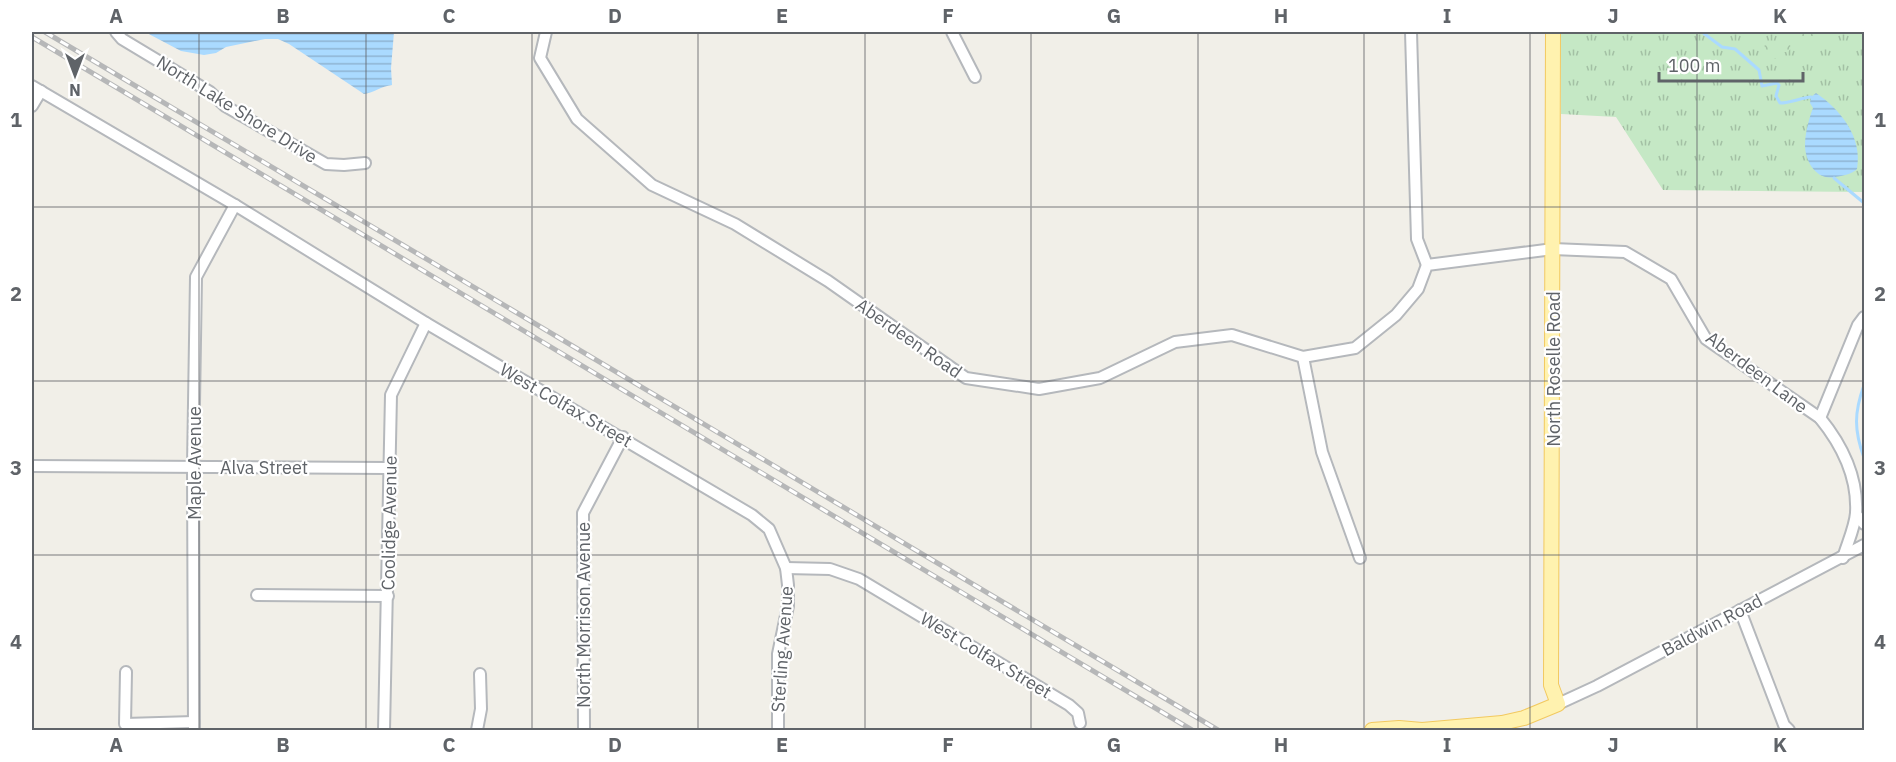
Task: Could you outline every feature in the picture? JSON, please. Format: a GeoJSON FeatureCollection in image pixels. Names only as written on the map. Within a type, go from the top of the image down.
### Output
{"type":"FeatureCollection","features":[{"type":"Feature","properties":{"kind":"main road","name":"North Roselle Road"},"geometry":{"type":"LineString","coordinates":[[1553,32],[1551,685],[1558,704]]}},
{"type":"Feature","properties":{"kind":"main road"},"geometry":{"type":"LineString","coordinates":[[1372,730],[1399,728],[1421,730],[1502,723],[1524,718],[1558,704]]}},
{"type":"Feature","properties":{"kind":"street","name":"North Lake Shore Drive"},"geometry":{"type":"LineString","coordinates":[[116,32],[122,39],[210,92],[225,106],[326,164],[365,163]]}},
{"type":"Feature","properties":{"kind":"street","name":"Aberdeen Road"},"geometry":{"type":"LineString","coordinates":[[546,32],[540,58],[577,119],[652,185],[735,224],[809,270],[966,378],[1039,389],[1100,378],[1175,342],[1232,335],[1302,357],[1355,348],[1396,315],[1418,289],[1427,265]]}},
{"type":"Feature","properties":{"kind":"street"},"geometry":{"type":"LineString","coordinates":[[952,32],[975,77]]}},
{"type":"Feature","properties":{"kind":"street"},"geometry":{"type":"LineString","coordinates":[[1411,32],[1417,238],[1427,265],[1553,249]]}},
{"type":"Feature","properties":{"kind":"street"},"geometry":{"type":"LineString","coordinates":[[32,106],[36,89]]}},
{"type":"Feature","properties":{"kind":"street","name":"West Colfax Street"},"geometry":{"type":"LineString","coordinates":[[36,89],[235,205],[426,323],[752,514],[768,529],[786,568],[830,569],[859,579],[1070,705],[1078,713],[1080,723]]}},
{"type":"Feature","properties":{"kind":"street","name":"Maple Avenue"},"geometry":{"type":"LineString","coordinates":[[194,726],[193,466],[196,277],[235,205]]}},
{"type":"Feature","properties":{"kind":"street","name":"Aberdeen Lane"},"geometry":{"type":"LineString","coordinates":[[1553,249],[1625,252],[1671,279],[1706,339],[1820,418],[1834,435],[1846,457],[1855,493],[1856,514],[1843,558]]}},
{"type":"Feature","properties":{"kind":"street"},"geometry":{"type":"LineString","coordinates":[[1820,418],[1858,325],[1864,317]]}},
{"type":"Feature","properties":{"kind":"street","name":"Coolidge Avenue"},"geometry":{"type":"LineString","coordinates":[[384,730],[391,395],[426,323]]}},
{"type":"Feature","properties":{"kind":"street"},"geometry":{"type":"LineString","coordinates":[[1302,357],[1322,452],[1360,558]]}},
{"type":"Feature","properties":{"kind":"street","name":"North Morrison Avenue"},"geometry":{"type":"LineString","coordinates":[[584,730],[583,513],[623,437]]}},
{"type":"Feature","properties":{"kind":"street","name":"Alva Street"},"geometry":{"type":"LineString","coordinates":[[32,466],[389,468]]}},
{"type":"Feature","properties":{"kind":"street"},"geometry":{"type":"LineString","coordinates":[[1856,514],[1864,524]]}},
{"type":"Feature","properties":{"kind":"street","name":"Baldwin Road"},"geometry":{"type":"LineString","coordinates":[[1558,704],[1597,686],[1864,545]]}},
{"type":"Feature","properties":{"kind":"street","name":"Sterling Avenue"},"geometry":{"type":"LineString","coordinates":[[778,730],[778,654],[789,595],[786,568]]}},
{"type":"Feature","properties":{"kind":"street"},"geometry":{"type":"LineString","coordinates":[[258,595],[388,596]]}},
{"type":"Feature","properties":{"kind":"street"},"geometry":{"type":"LineString","coordinates":[[1740,610],[1784,725],[1789,730]]}},
{"type":"Feature","properties":{"kind":"street"},"geometry":{"type":"LineString","coordinates":[[126,672],[125,724],[194,726]]}},
{"type":"Feature","properties":{"kind":"street"},"geometry":{"type":"LineString","coordinates":[[477,730],[481,710],[480,674]]}},
{"type":"Feature","properties":{"kind":"green space"},"geometry":{"type":"Polygon","coordinates":[[[1561,32],[1864,32],[1864,192],[1663,190],[1616,117],[1561,114],[1561,32]]]}},
{"type":"Feature","properties":{"kind":"green space"},"geometry":{"type":"Polygon","coordinates":[[[1786,32],[1820,33],[1813,43],[1804,44],[1796,38],[1789,42],[1791,48],[1788,52],[1780,52],[1775,59],[1766,59],[1762,52],[1764,46],[1769,43],[1777,45],[1780,41],[1785,40],[1786,32]]]}},
{"type":"Feature","properties":{"kind":"water"},"geometry":{"type":"Polygon","coordinates":[[[145,32],[394,32],[392,85],[364,94],[278,39],[265,39],[226,47],[216,53],[204,55],[181,51],[145,32]]]}},
{"type":"Feature","properties":{"kind":"water"},"geometry":{"type":"Polygon","coordinates":[[[1816,93],[1841,116],[1853,135],[1858,157],[1857,169],[1850,173],[1835,177],[1823,176],[1813,169],[1807,158],[1806,136],[1813,108],[1810,103],[1811,97],[1816,93]]]}},
{"type":"Feature","properties":{"kind":"waterway"},"geometry":{"type":"LineString","coordinates":[[1702,32],[1722,47],[1735,49],[1759,70],[1762,86],[1777,83],[1779,85],[1776,96],[1780,103],[1811,97]]}},
{"type":"Feature","properties":{"kind":"waterway"},"geometry":{"type":"LineString","coordinates":[[1834,178],[1864,203]]}},
{"type":"Feature","properties":{"kind":"waterway"},"geometry":{"type":"LineString","coordinates":[[1864,385],[1858,404],[1856,422],[1864,458]]}},
{"type":"Feature","properties":{"kind":"railway"},"geometry":{"type":"LineString","coordinates":[[45,32],[1218,730]]}},
{"type":"Feature","properties":{"kind":"railway"},"geometry":{"type":"LineString","coordinates":[[32,37],[1192,730]]}}]}
